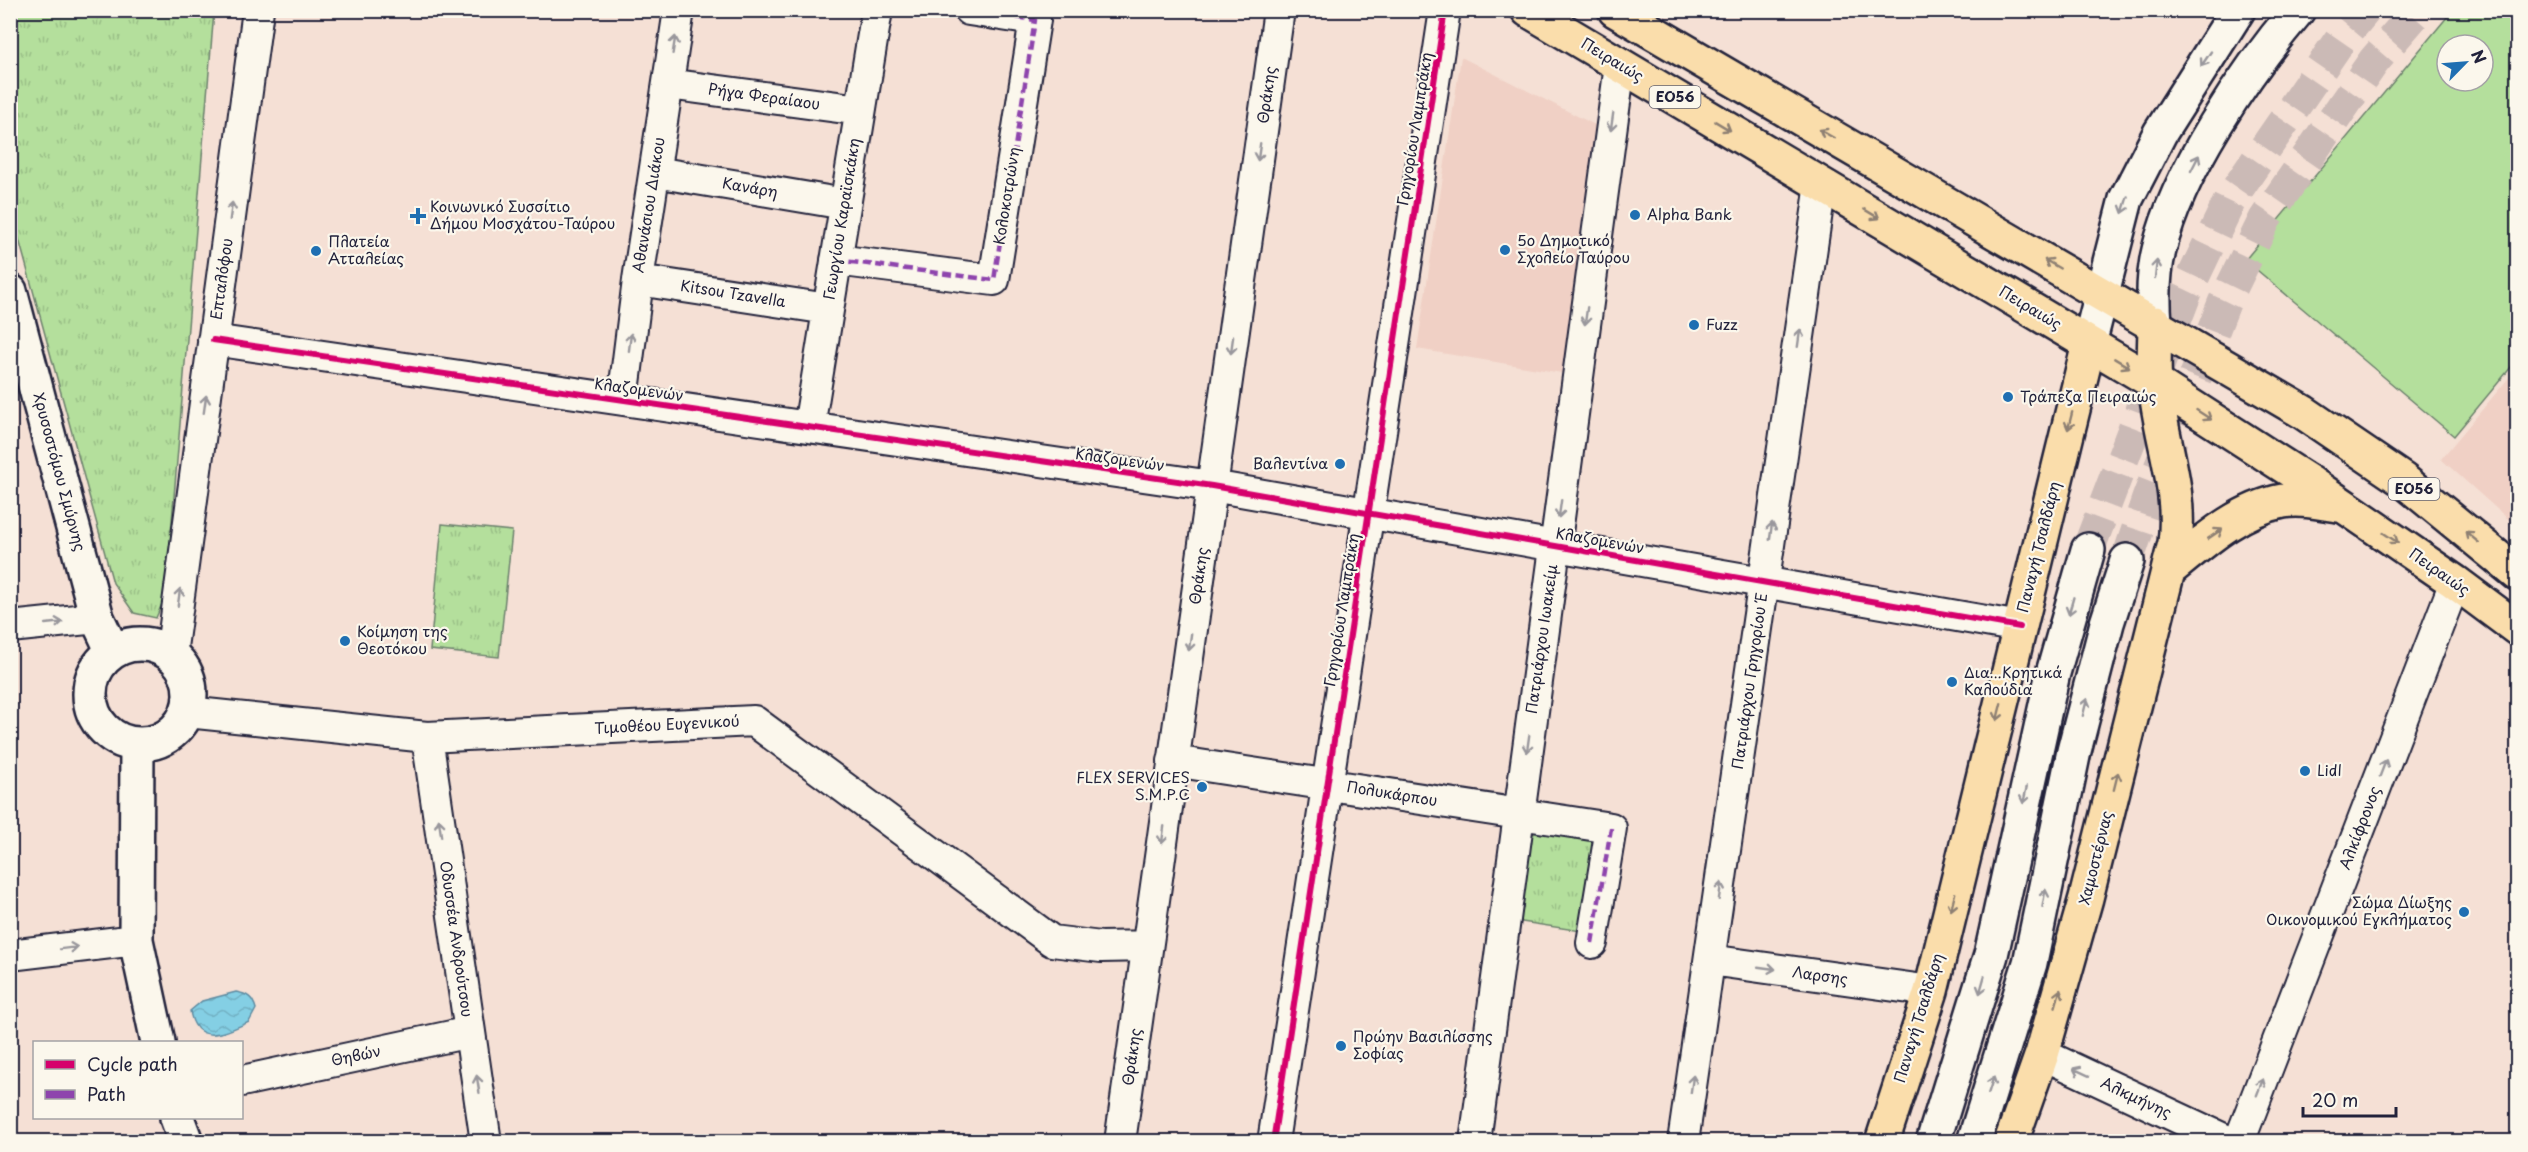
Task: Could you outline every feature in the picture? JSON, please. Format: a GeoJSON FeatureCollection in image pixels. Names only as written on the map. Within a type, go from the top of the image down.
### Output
{"type":"FeatureCollection","features":[{"type":"Feature","properties":{"kind":"main road","name":"Πειραιώς"},"geometry":{"type":"LineString","coordinates":[[1528,10],[2155,383],[2455,582],[2517,629]]}},
{"type":"Feature","properties":{"kind":"main road","name":"ΕΟ56"},"geometry":{"type":"LineString","coordinates":[[1615,10],[2155,323],[2357,446],[2403,480],[2517,574]]}},
{"type":"Feature","properties":{"kind":"main road","name":"Χαμοστέρνας"},"geometry":{"type":"LineString","coordinates":[[2011,1142],[2042,1054],[2086,898],[2169,570],[2178,520],[2175,487],[2155,383],[2155,323]]}},
{"type":"Feature","properties":{"kind":"main road","name":"Παναγή Τσαλδάρη"},"geometry":{"type":"LineString","coordinates":[[1882,1142],[1931,991],[2090,344]]}},
{"type":"Feature","properties":{"kind":"main road"},"geometry":{"type":"LineString","coordinates":[[2169,570],[2202,543],[2258,509],[2283,501],[2302,500],[2342,506]]}},
{"type":"Feature","properties":{"kind":"street","name":"Επταλόφου"},"geometry":{"type":"LineString","coordinates":[[171,655],[258,10]]}},
{"type":"Feature","properties":{"kind":"street","name":"Αθανάσιου Διάκου"},"geometry":{"type":"LineString","coordinates":[[623,400],[638,279],[679,10]]}},
{"type":"Feature","properties":{"kind":"street","name":"Γεωργίου Καραϊσκάκη"},"geometry":{"type":"LineString","coordinates":[[809,427],[877,10]]}},
{"type":"Feature","properties":{"kind":"street","name":"Κολοκοτρώνη"},"geometry":{"type":"LineString","coordinates":[[836,260],[994,280],[1035,20],[969,10]]}},
{"type":"Feature","properties":{"kind":"street","name":"Θράκης"},"geometry":{"type":"LineString","coordinates":[[1120,1142],[1279,10]]}},
{"type":"Feature","properties":{"kind":"street","name":"Γρηγορίου Λαμπράκη"},"geometry":{"type":"LineString","coordinates":[[1273,1142],[1445,10]]}},
{"type":"Feature","properties":{"kind":"street","name":"Παναγή Τσαλδάρη"},"geometry":{"type":"LineString","coordinates":[[2090,344],[2126,199],[2194,76],[2238,10]]}},
{"type":"Feature","properties":{"kind":"street"},"geometry":{"type":"LineString","coordinates":[[2155,323],[2153,297],[2158,252],[2169,215],[2202,150],[2239,87],[2298,10]]}},
{"type":"Feature","properties":{"kind":"street","name":"Πατριάρχου Ιωακείμ"},"geometry":{"type":"LineString","coordinates":[[1475,1142],[1620,64]]}},
{"type":"Feature","properties":{"kind":"street","name":"Ρήγα Φεραίαου"},"geometry":{"type":"LineString","coordinates":[[668,84],[860,110]]}},
{"type":"Feature","properties":{"kind":"street","name":"Κανάρη"},"geometry":{"type":"LineString","coordinates":[[655,172],[845,204]]}},
{"type":"Feature","properties":{"kind":"street","name":"Πατριάρχου Γρηγορίου Ε΄"},"geometry":{"type":"LineString","coordinates":[[1683,1142],[1821,184]]}},
{"type":"Feature","properties":{"kind":"street","name":"Kitsou Tzavella"},"geometry":{"type":"LineString","coordinates":[[638,279],[828,309]]}},
{"type":"Feature","properties":{"kind":"street","name":"Χρυσοστόμου Σμύρνης"},"geometry":{"type":"LineString","coordinates":[[12,305],[97,618],[113,652]]}},
{"type":"Feature","properties":{"kind":"street","name":"Κλαζομενών"},"geometry":{"type":"LineString","coordinates":[[213,340],[1212,486],[2020,627]]}},
{"type":"Feature","properties":{"kind":"street"},"geometry":{"type":"LineString","coordinates":[[1933,1142],[1991,955],[2050,684],[2088,550]]}},
{"type":"Feature","properties":{"kind":"street"},"geometry":{"type":"LineString","coordinates":[[1974,1142],[2030,963],[2074,751],[2107,623],[2127,561]]}},
{"type":"Feature","properties":{"kind":"street","name":"Αλκίφρονος"},"geometry":{"type":"LineString","coordinates":[[2239,1142],[2455,582]]}},
{"type":"Feature","properties":{"kind":"street"},"geometry":{"type":"LineString","coordinates":[[10,627],[97,618]]}},
{"type":"Feature","properties":{"kind":"street"},"geometry":{"type":"LineString","coordinates":[[142,644],[171,655],[182,666],[188,681],[190,696],[187,712],[179,726],[167,736],[153,743],[137,744],[119,740],[104,730],[94,715],[90,698],[91,680],[100,664],[113,652],[127,646],[142,644]]}},
{"type":"Feature","properties":{"kind":"street","name":"Τιμοθέου Ευγενικού"},"geometry":{"type":"LineString","coordinates":[[187,712],[427,737],[754,721],[1052,941],[1101,947],[1148,946]]}},
{"type":"Feature","properties":{"kind":"street","name":"Οδυσσέα Ανδρούτσου"},"geometry":{"type":"LineString","coordinates":[[427,737],[486,1142]]}},
{"type":"Feature","properties":{"kind":"street"},"geometry":{"type":"LineString","coordinates":[[137,744],[136,940],[158,1041]]}},
{"type":"Feature","properties":{"kind":"street","name":"Πολυκάρπου"},"geometry":{"type":"LineString","coordinates":[[1173,761],[1611,828],[1592,943]]}},
{"type":"Feature","properties":{"kind":"street"},"geometry":{"type":"LineString","coordinates":[[10,955],[136,940]]}},
{"type":"Feature","properties":{"kind":"street","name":"Λαρσης"},"geometry":{"type":"LineString","coordinates":[[1710,960],[1931,991]]}},
{"type":"Feature","properties":{"kind":"street","name":"Θηβών"},"geometry":{"type":"LineString","coordinates":[[243,1081],[470,1032]]}},
{"type":"Feature","properties":{"kind":"street","name":"Αλκμήνης"},"geometry":{"type":"LineString","coordinates":[[2042,1054],[2230,1142]]}},
{"type":"Feature","properties":{"kind":"street"},"geometry":{"type":"LineString","coordinates":[[177,1119],[186,1142]]}},
{"type":"Feature","properties":{"kind":"shaded area","name":"5ο Δημοτικό Σχολείο Ταύρου"},"geometry":{"type":"Polygon","coordinates":[[[1461,57],[1595,125],[1562,373],[1417,349],[1461,57]]]}},
{"type":"Feature","properties":{"kind":"shaded area"},"geometry":{"type":"Polygon","coordinates":[[[2517,368],[2517,527],[2441,459],[2517,368]]]}},
{"type":"Feature","properties":{"kind":"green space"},"geometry":{"type":"Polygon","coordinates":[[[2453,10],[2518,11],[2517,360],[2454,436],[2245,260],[2453,10]]]}},
{"type":"Feature","properties":{"kind":"green space"},"geometry":{"type":"Polygon","coordinates":[[[10,11],[214,11],[166,594],[156,618],[134,613],[113,583],[11,210],[10,11]]]}},
{"type":"Feature","properties":{"kind":"green space"},"geometry":{"type":"Polygon","coordinates":[[[442,524],[512,531],[499,657],[430,650],[442,524]]]}},
{"type":"Feature","properties":{"kind":"green space"},"geometry":{"type":"Polygon","coordinates":[[[1531,825],[1602,837],[1588,932],[1516,921],[1531,825]]]}},
{"type":"Feature","properties":{"kind":"water"},"geometry":{"type":"Polygon","coordinates":[[[236,992],[252,999],[255,1005],[256,1009],[249,1022],[221,1033],[205,1033],[198,1029],[190,1011],[202,1001],[236,992]]]}},
{"type":"Feature","properties":{"kind":"tunnel"},"geometry":{"type":"LineString","coordinates":[[2088,550],[2186,292],[2231,198],[2340,40],[2365,10]]}},
{"type":"Feature","properties":{"kind":"tunnel"},"geometry":{"type":"LineString","coordinates":[[2127,561],[2148,499],[2224,303],[2265,219],[2374,61],[2418,10]]}},
{"type":"Feature","properties":{"kind":"marked path"},"geometry":{"type":"LineString","coordinates":[[836,260],[994,280],[1035,20],[969,10]]}},
{"type":"Feature","properties":{"kind":"marked path"},"geometry":{"type":"LineString","coordinates":[[1592,943],[1611,828]]}},
{"type":"Feature","properties":{"kind":"cycle path"},"geometry":{"type":"LineString","coordinates":[[1273,1142],[1445,10]]}},
{"type":"Feature","properties":{"kind":"cycle path"},"geometry":{"type":"LineString","coordinates":[[213,340],[1212,486],[2020,627]]}},
{"type":"Feature","properties":{"kind":"place","name":"Alpha Bank"},"geometry":{"type":"Point","coordinates":[1635,215]}},
{"type":"Feature","properties":{"kind":"place","name":"Κοινωνικό Συσσίτιο Δήμου Μοσχάτου-Ταύρου"},"geometry":{"type":"Point","coordinates":[418,216]}},
{"type":"Feature","properties":{"kind":"place","name":"5ο Δημοτικό Σχολείο Ταύρου"},"geometry":{"type":"Point","coordinates":[1505,250]}},
{"type":"Feature","properties":{"kind":"place","name":"Πλατεία Ατταλείας"},"geometry":{"type":"Point","coordinates":[316,251]}},
{"type":"Feature","properties":{"kind":"place","name":"Fuzz"},"geometry":{"type":"Point","coordinates":[1694,325]}},
{"type":"Feature","properties":{"kind":"place","name":"Τράπεζα Πειραιώς"},"geometry":{"type":"Point","coordinates":[2008,397]}},
{"type":"Feature","properties":{"kind":"place","name":"Βαλεντίνα"},"geometry":{"type":"Point","coordinates":[1340,464]}},
{"type":"Feature","properties":{"kind":"place","name":"Κοίμηση της Θεοτόκου"},"geometry":{"type":"Point","coordinates":[345,641]}},
{"type":"Feature","properties":{"kind":"place","name":"Δια...Κρητικά Καλούδια"},"geometry":{"type":"Point","coordinates":[1952,682]}},
{"type":"Feature","properties":{"kind":"place","name":"Lidl"},"geometry":{"type":"Point","coordinates":[2305,771]}},
{"type":"Feature","properties":{"kind":"place","name":"FLEX SERVICES S.M.P.C"},"geometry":{"type":"Point","coordinates":[1202,787]}},
{"type":"Feature","properties":{"kind":"place","name":"Σώμα Δίωξης Οικονομικού Εγκλήματος"},"geometry":{"type":"Point","coordinates":[2464,912]}},
{"type":"Feature","properties":{"kind":"place","name":"Πρώην Βασιλίσσης Σοφίας"},"geometry":{"type":"Point","coordinates":[1341,1046]}}]}
